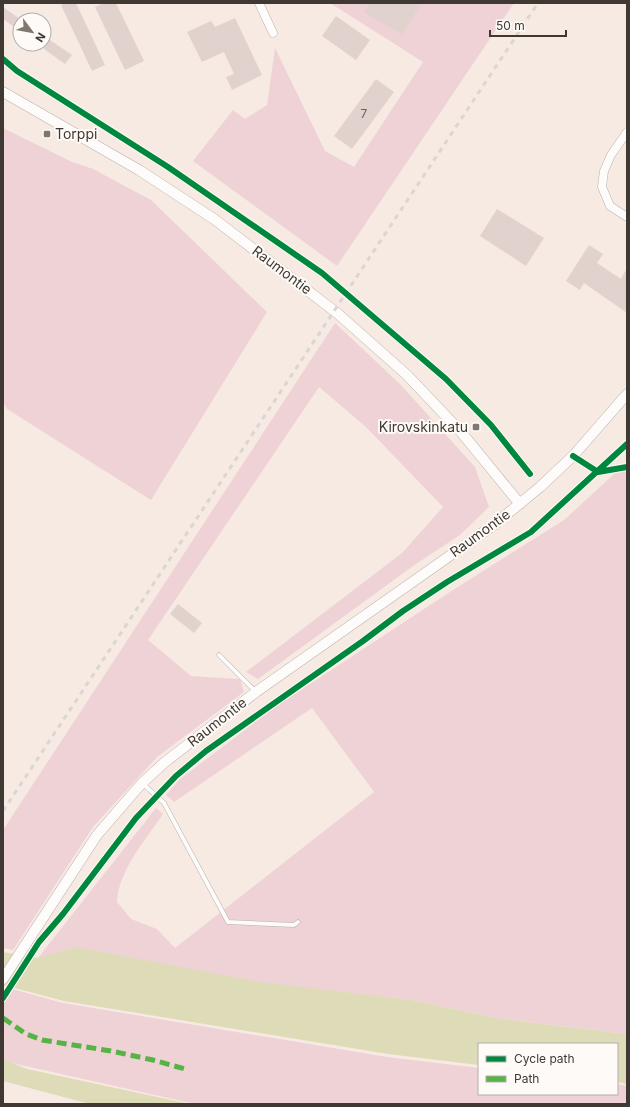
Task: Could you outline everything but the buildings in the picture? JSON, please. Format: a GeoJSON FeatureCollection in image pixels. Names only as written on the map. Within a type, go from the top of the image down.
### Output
{"type":"FeatureCollection","features":[{"type":"Feature","properties":{"kind":"street"},"geometry":{"type":"LineString","coordinates":[[259,3],[273,33]]}},
{"type":"Feature","properties":{"kind":"street","name":"Raumontie"},"geometry":{"type":"LineString","coordinates":[[3,979],[97,835],[142,783],[165,762],[256,692],[495,524],[520,504],[461,432],[407,374],[337,312],[214,219],[139,170],[5,92]]}},
{"type":"Feature","properties":{"kind":"street"},"geometry":{"type":"LineString","coordinates":[[627,132],[604,170],[602,187],[610,206],[627,217]]}},
{"type":"Feature","properties":{"kind":"street"},"geometry":{"type":"LineString","coordinates":[[520,504],[573,456],[627,394]]}},
{"type":"Feature","properties":{"kind":"lane"},"geometry":{"type":"LineString","coordinates":[[219,655],[256,692]]}},
{"type":"Feature","properties":{"kind":"lane"},"geometry":{"type":"LineString","coordinates":[[142,783],[164,803],[228,922],[294,925],[298,922]]}},
{"type":"Feature","properties":{"kind":"shaded area"},"geometry":{"type":"Polygon","coordinates":[[[330,3],[514,3],[337,266],[193,161],[233,110],[245,119],[267,105],[275,48],[325,151],[354,167],[423,62],[330,3]]]}},
{"type":"Feature","properties":{"kind":"shaded area"},"geometry":{"type":"Polygon","coordinates":[[[3,128],[70,161],[93,169],[151,200],[267,312],[151,500],[7,409],[3,401],[3,128]]]}},
{"type":"Feature","properties":{"kind":"shaded area"},"geometry":{"type":"Polygon","coordinates":[[[335,323],[400,384],[475,467],[489,507],[460,535],[413,566],[258,679],[246,672],[402,553],[443,507],[366,427],[319,387],[148,640],[191,676],[240,679],[244,692],[157,757],[93,827],[13,950],[3,948],[3,830],[335,323]]]}},
{"type":"Feature","properties":{"kind":"shaded area"},"geometry":{"type":"Polygon","coordinates":[[[627,462],[627,1034],[501,1019],[412,1000],[38,958],[156,808],[163,814],[141,845],[122,878],[117,902],[131,919],[157,929],[175,948],[374,792],[312,708],[174,802],[166,795],[180,779],[278,705],[453,590],[564,520],[627,462]]]}},
{"type":"Feature","properties":{"kind":"shaded area"},"geometry":{"type":"Polygon","coordinates":[[[76,947],[260,982],[412,1000],[501,1019],[627,1034],[627,1084],[618,1082],[618,1043],[478,1043],[478,1065],[388,1054],[64,1001],[3,985],[3,952],[38,958],[76,947]]]}},
{"type":"Feature","properties":{"kind":"shaded area"},"geometry":{"type":"Polygon","coordinates":[[[12,989],[63,1003],[387,1057],[478,1068],[478,1095],[618,1095],[618,1084],[627,1086],[627,1104],[195,1104],[3,1061],[3,1003],[12,989]]]}},
{"type":"Feature","properties":{"kind":"shaded area"},"geometry":{"type":"Polygon","coordinates":[[[3,1059],[27,1069],[190,1104],[90,1104],[3,1081],[3,1059]]]}},
{"type":"Feature","properties":{"kind":"railway"},"geometry":{"type":"LineString","coordinates":[[3,811],[538,3]]}},
{"type":"Feature","properties":{"kind":"marked path"},"geometry":{"type":"LineString","coordinates":[[3,1018],[26,1034],[42,1040],[111,1051],[185,1069]]}},
{"type":"Feature","properties":{"kind":"cycle path"},"geometry":{"type":"LineString","coordinates":[[3,59],[17,71],[168,167],[322,273],[446,379],[491,425],[530,474]]}},
{"type":"Feature","properties":{"kind":"cycle path"},"geometry":{"type":"LineString","coordinates":[[3,998],[39,942],[63,914],[136,818],[176,776],[206,751],[363,641],[403,611],[447,582],[531,532],[627,444]]}},
{"type":"Feature","properties":{"kind":"cycle path"},"geometry":{"type":"LineString","coordinates":[[573,456],[598,472],[627,467]]}},
{"type":"Feature","properties":{"kind":"place","name":"Torppi"},"geometry":{"type":"Point","coordinates":[47,134]}},
{"type":"Feature","properties":{"kind":"place","name":"Kirovskinkatu"},"geometry":{"type":"Point","coordinates":[476,427]}}]}
